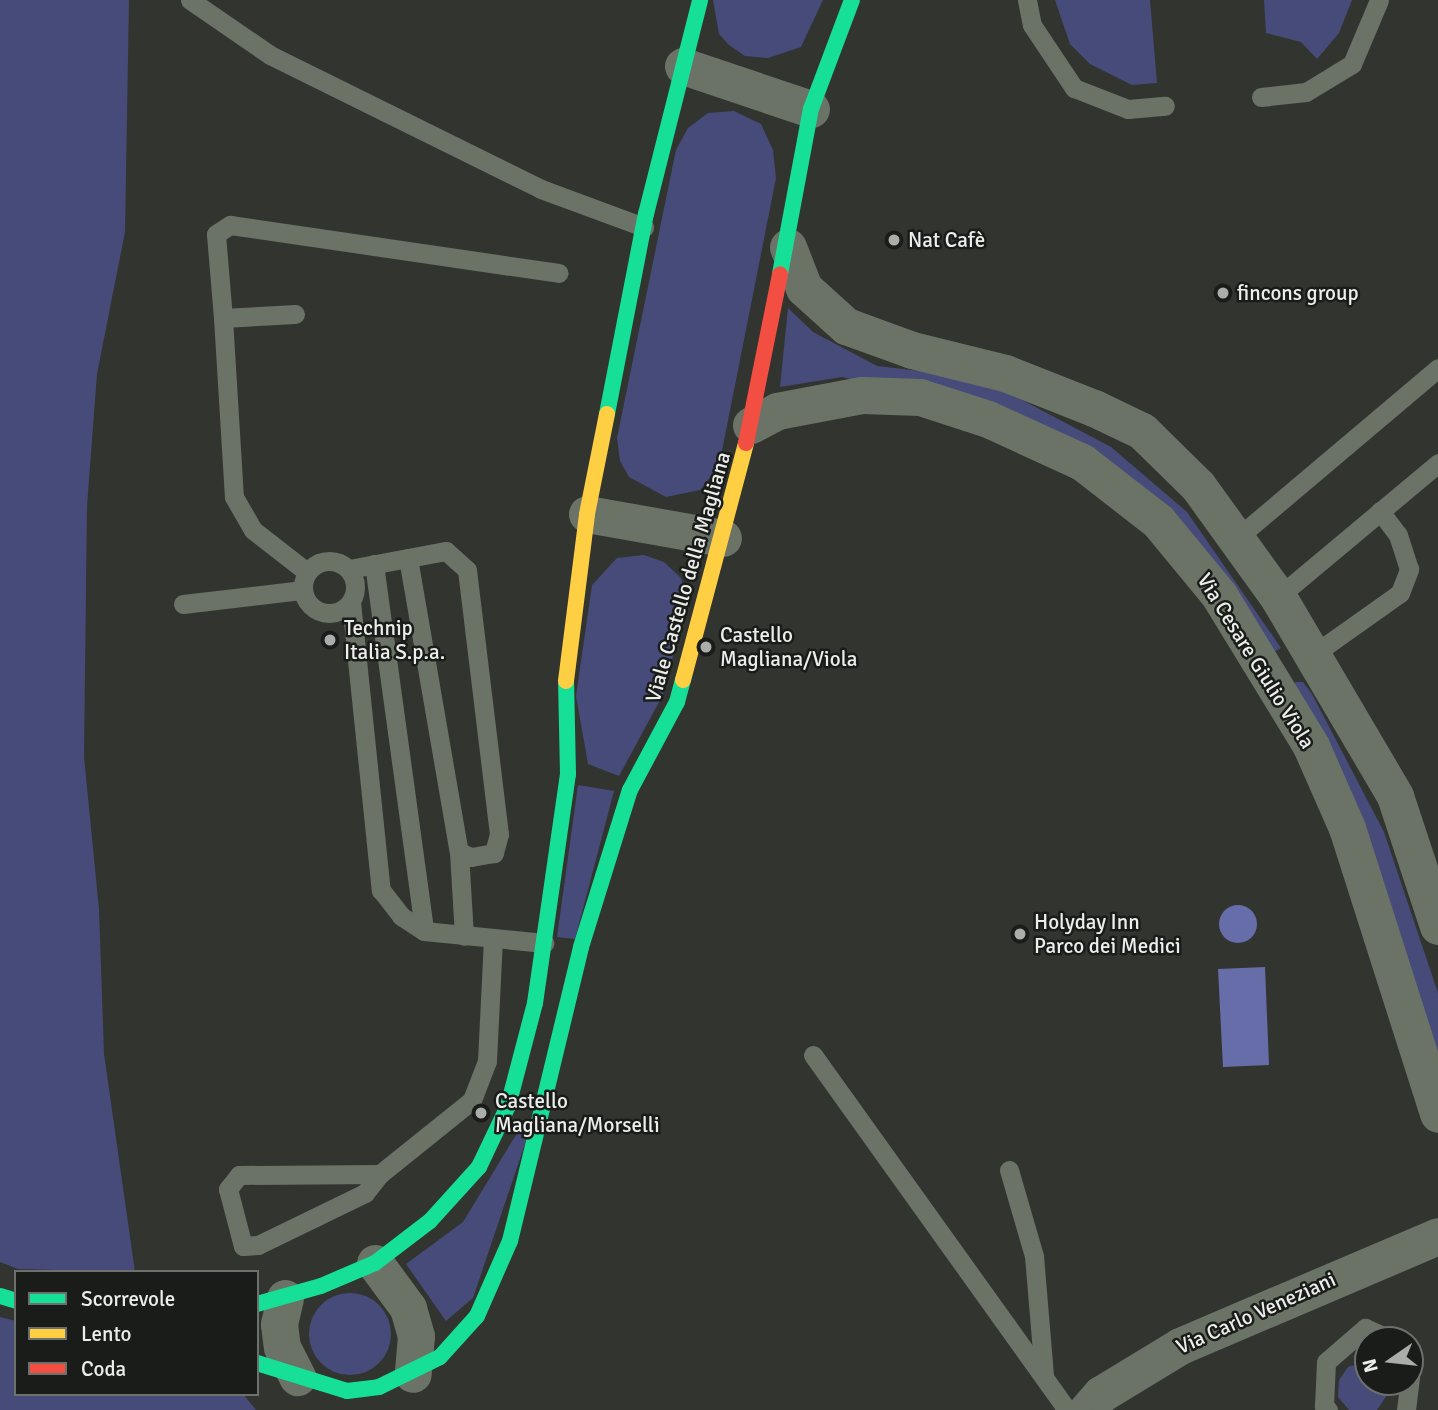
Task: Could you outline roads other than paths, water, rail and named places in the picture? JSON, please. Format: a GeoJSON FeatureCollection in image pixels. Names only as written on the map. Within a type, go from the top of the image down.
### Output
{"type":"FeatureCollection","features":[{"type":"Feature","properties":{"kind":"street"},"geometry":{"type":"LineString","coordinates":[[297,1377],[282,1347],[279,1324],[271,1301],[375,1264],[430,1222],[479,1167],[508,1106],[535,1003],[568,774],[564,693],[587,514],[644,227],[701,0]]}},
{"type":"Feature","properties":{"kind":"street","name":"Viale Castello della Magliana"},"geometry":{"type":"LineString","coordinates":[[259,1364],[346,1391],[379,1387],[413,1374],[440,1357],[477,1316],[510,1241],[596,897],[630,790],[677,702],[723,538],[751,425],[788,247],[811,109],[852,0]]}},
{"type":"Feature","properties":{"kind":"street"},"geometry":{"type":"LineString","coordinates":[[683,66],[811,109]]}},
{"type":"Feature","properties":{"kind":"street"},"geometry":{"type":"LineString","coordinates":[[788,247],[804,288],[846,326],[912,350],[1005,373],[1142,431],[1198,486],[1278,597],[1314,654],[1395,796],[1438,926]]}},
{"type":"Feature","properties":{"kind":"street","name":"Via Cesare Giulio Viola"},"geometry":{"type":"LineString","coordinates":[[751,425],[777,411],[862,395],[920,397],[988,419],[1082,462],[1158,521],[1219,595],[1311,746],[1347,828],[1438,1114]]}},
{"type":"Feature","properties":{"kind":"street"},"geometry":{"type":"LineString","coordinates":[[587,514],[723,538]]}},
{"type":"Feature","properties":{"kind":"street"},"geometry":{"type":"LineString","coordinates":[[1272,681],[1314,654]]}},
{"type":"Feature","properties":{"kind":"street","name":"Via Carlo Veneziani"},"geometry":{"type":"LineString","coordinates":[[1087,1410],[1101,1394],[1180,1346],[1438,1236]]}},
{"type":"Feature","properties":{"kind":"street"},"geometry":{"type":"LineString","coordinates":[[375,1264],[408,1308],[416,1336],[413,1374]]}},
{"type":"Feature","properties":{"kind":"lane"},"geometry":{"type":"LineString","coordinates":[[190,0],[270,54],[541,189],[644,227]]}},
{"type":"Feature","properties":{"kind":"lane"},"geometry":{"type":"LineString","coordinates":[[1027,0],[1032,25],[1074,88],[1128,109],[1165,106]]}},
{"type":"Feature","properties":{"kind":"lane"},"geometry":{"type":"LineString","coordinates":[[1261,97],[1306,92],[1352,64],[1379,0]]}},
{"type":"Feature","properties":{"kind":"lane"},"geometry":{"type":"LineString","coordinates":[[351,602],[342,610],[319,612],[309,605],[305,581],[253,530],[234,497],[216,234],[230,225],[559,273]]}},
{"type":"Feature","properties":{"kind":"lane"},"geometry":{"type":"LineString","coordinates":[[223,318],[295,314]]}},
{"type":"Feature","properties":{"kind":"lane"},"geometry":{"type":"LineString","coordinates":[[1237,537],[1438,368]]}},
{"type":"Feature","properties":{"kind":"lane"},"geometry":{"type":"LineString","coordinates":[[1278,597],[1438,463]]}},
{"type":"Feature","properties":{"kind":"lane"},"geometry":{"type":"LineString","coordinates":[[1314,654],[1401,593],[1409,569],[1398,535],[1381,511]]}},
{"type":"Feature","properties":{"kind":"lane"},"geometry":{"type":"LineString","coordinates":[[183,604],[305,581],[327,560],[349,569],[446,551],[467,570],[499,834],[494,853],[471,857],[459,852]]}},
{"type":"Feature","properties":{"kind":"lane"},"geometry":{"type":"LineString","coordinates":[[408,558],[459,852],[464,936]]}},
{"type":"Feature","properties":{"kind":"lane"},"geometry":{"type":"LineString","coordinates":[[374,564],[424,931]]}},
{"type":"Feature","properties":{"kind":"lane"},"geometry":{"type":"LineString","coordinates":[[349,569],[355,591],[351,602],[381,890],[401,916],[424,931],[544,943]]}},
{"type":"Feature","properties":{"kind":"lane"},"geometry":{"type":"LineString","coordinates":[[380,1174],[239,1175],[228,1189],[232,1215],[243,1246],[258,1245],[365,1193],[380,1174],[472,1100],[487,1061],[493,938]]}},
{"type":"Feature","properties":{"kind":"lane"},"geometry":{"type":"LineString","coordinates":[[813,1055],[1067,1410]]}},
{"type":"Feature","properties":{"kind":"lane"},"geometry":{"type":"LineString","coordinates":[[1009,1170],[1034,1256],[1044,1376]]}},
{"type":"Feature","properties":{"kind":"lane"},"geometry":{"type":"LineString","coordinates":[[1328,1410],[1324,1406],[1326,1362],[1354,1338]]}},
{"type":"Feature","properties":{"kind":"place","name":"Nat Cafè"},"geometry":{"type":"Point","coordinates":[894,240]}},
{"type":"Feature","properties":{"kind":"place","name":"fincons group"},"geometry":{"type":"Point","coordinates":[1223,293]}},
{"type":"Feature","properties":{"kind":"place","name":"Technip Italia S.p.a."},"geometry":{"type":"Point","coordinates":[330,640]}},
{"type":"Feature","properties":{"kind":"place","name":"Castello Magliana/Viola"},"geometry":{"type":"Point","coordinates":[706,647]}},
{"type":"Feature","properties":{"kind":"place","name":"Holyday Inn Parco dei Medici"},"geometry":{"type":"Point","coordinates":[1020,934]}},
{"type":"Feature","properties":{"kind":"place","name":"Castello Magliana/Morselli"},"geometry":{"type":"Point","coordinates":[481,1113]}}]}
